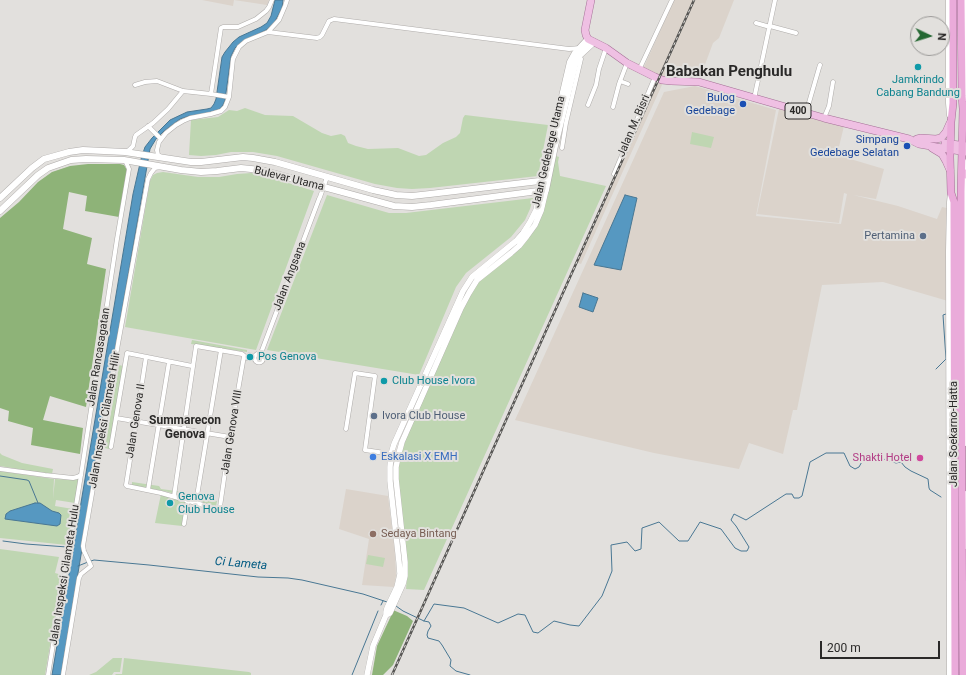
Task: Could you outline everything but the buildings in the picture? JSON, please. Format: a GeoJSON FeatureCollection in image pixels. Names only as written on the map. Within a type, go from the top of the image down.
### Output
{"type":"FeatureCollection","features":[{"type":"Feature","properties":{"kind":"highway","name":"Jalan Soekarno-Hatta"},"geometry":{"type":"LineString","coordinates":[[953,0],[953,103],[950,122],[951,193],[954,202],[954,298],[951,321],[954,410],[952,452],[959,585],[965,608],[963,675]]}},
{"type":"Feature","properties":{"kind":"highway","name":"Jalan Soekarno-Hatta"},"geometry":{"type":"LineString","coordinates":[[955,675],[955,643],[959,585],[964,452],[962,192],[965,126],[962,96],[961,0]]}},
{"type":"Feature","properties":{"kind":"highway"},"geometry":{"type":"LineString","coordinates":[[962,279],[966,264]]}},
{"type":"Feature","properties":{"kind":"highway"},"geometry":{"type":"LineString","coordinates":[[950,386],[954,410]]}},
{"type":"Feature","properties":{"kind":"highway"},"geometry":{"type":"LineString","coordinates":[[950,657],[955,643]]}},
{"type":"Feature","properties":{"kind":"main road"},"geometry":{"type":"LineString","coordinates":[[591,0],[585,30],[586,35],[591,40]]}},
{"type":"Feature","properties":{"kind":"main road"},"geometry":{"type":"LineString","coordinates":[[915,141],[921,138],[941,138],[946,132],[950,122],[949,0]]}},
{"type":"Feature","properties":{"kind":"main road"},"geometry":{"type":"LineString","coordinates":[[963,109],[966,89],[965,0]]}},
{"type":"Feature","properties":{"kind":"main road","name":"Jalan Gedebage Utama"},"geometry":{"type":"LineString","coordinates":[[543,191],[564,98],[570,62],[580,48],[591,40]]}},
{"type":"Feature","properties":{"kind":"main road","name":"Jalan Gedebage Utama"},"geometry":{"type":"LineString","coordinates":[[564,98],[573,83],[577,59],[591,40]]}},
{"type":"Feature","properties":{"kind":"main road","name":"400"},"geometry":{"type":"LineString","coordinates":[[591,40],[606,48],[627,63],[662,80],[699,82],[754,99],[915,141]]}},
{"type":"Feature","properties":{"kind":"main road"},"geometry":{"type":"LineString","coordinates":[[915,141],[950,146],[964,151]]}},
{"type":"Feature","properties":{"kind":"main road"},"geometry":{"type":"LineString","coordinates":[[915,141],[940,152],[951,173]]}},
{"type":"Feature","properties":{"kind":"main road","name":"Bulevar Utama"},"geometry":{"type":"LineString","coordinates":[[0,198],[32,168],[44,159],[83,150],[125,152],[191,162],[253,158],[275,162],[373,190],[396,195],[412,196],[545,180]]}},
{"type":"Feature","properties":{"kind":"main road","name":"Jalan Soekarno-Hatta"},"geometry":{"type":"LineString","coordinates":[[964,151],[966,174],[966,264],[964,297]]}},
{"type":"Feature","properties":{"kind":"main road"},"geometry":{"type":"LineString","coordinates":[[70,152],[71,160]]}},
{"type":"Feature","properties":{"kind":"main road","name":"Bulevar Utama"},"geometry":{"type":"LineString","coordinates":[[1,208],[48,168],[71,160],[86,159],[124,160],[201,172],[242,168],[262,170],[323,188],[394,206],[412,207],[543,191]]}},
{"type":"Feature","properties":{"kind":"main road"},"geometry":{"type":"LineString","coordinates":[[217,160],[217,171]]}},
{"type":"Feature","properties":{"kind":"main road","name":"Jalan Soekarno-Hatta"},"geometry":{"type":"LineString","coordinates":[[950,675],[952,452],[950,386],[951,321],[949,312],[951,193]]}},
{"type":"Feature","properties":{"kind":"main road"},"geometry":{"type":"LineString","coordinates":[[430,194],[431,205]]}},
{"type":"Feature","properties":{"kind":"main road","name":"Jalan Soekarno-Hatta"},"geometry":{"type":"LineString","coordinates":[[963,319],[966,443]]}},
{"type":"Feature","properties":{"kind":"main road"},"geometry":{"type":"LineString","coordinates":[[952,452],[964,452]]}},
{"type":"Feature","properties":{"kind":"main road","name":"Jalan Soekarno-Hatta"},"geometry":{"type":"LineString","coordinates":[[966,494],[966,546]]}},
{"type":"Feature","properties":{"kind":"street"},"geometry":{"type":"LineString","coordinates":[[211,94],[221,28],[238,27],[256,19],[266,12],[272,0]]}},
{"type":"Feature","properties":{"kind":"street"},"geometry":{"type":"LineString","coordinates":[[162,158],[158,155],[157,150],[160,138],[166,133],[183,120],[221,111],[225,107],[233,59],[239,47],[246,41],[268,32],[279,20],[287,0]]}},
{"type":"Feature","properties":{"kind":"street"},"geometry":{"type":"LineString","coordinates":[[640,70],[672,0]]}},
{"type":"Feature","properties":{"kind":"street"},"geometry":{"type":"LineString","coordinates":[[754,99],[775,0]]}},
{"type":"Feature","properties":{"kind":"street"},"geometry":{"type":"LineString","coordinates":[[268,32],[317,38],[322,35],[329,21],[334,19],[569,49],[580,48]]}},
{"type":"Feature","properties":{"kind":"street"},"geometry":{"type":"LineString","coordinates":[[756,23],[796,33]]}},
{"type":"Feature","properties":{"kind":"street"},"geometry":{"type":"LineString","coordinates":[[588,106],[596,85],[599,69],[606,48]]}},
{"type":"Feature","properties":{"kind":"street"},"geometry":{"type":"LineString","coordinates":[[562,148],[573,83],[581,59]]}},
{"type":"Feature","properties":{"kind":"street"},"geometry":{"type":"LineString","coordinates":[[613,107],[620,81],[627,63]]}},
{"type":"Feature","properties":{"kind":"street"},"geometry":{"type":"LineString","coordinates":[[806,113],[820,65]]}},
{"type":"Feature","properties":{"kind":"street","name":"Jalan M. Bisri"},"geometry":{"type":"LineString","coordinates":[[614,174],[655,77]]}},
{"type":"Feature","properties":{"kind":"street"},"geometry":{"type":"LineString","coordinates":[[135,85],[157,81],[182,93],[216,94],[227,96]]}},
{"type":"Feature","properties":{"kind":"street"},"geometry":{"type":"LineString","coordinates":[[620,81],[628,84]]}},
{"type":"Feature","properties":{"kind":"street"},"geometry":{"type":"LineString","coordinates":[[824,118],[829,106],[833,82]]}},
{"type":"Feature","properties":{"kind":"street"},"geometry":{"type":"LineString","coordinates":[[125,152],[133,146],[134,137],[168,109],[182,93]]}},
{"type":"Feature","properties":{"kind":"street"},"geometry":{"type":"LineString","coordinates":[[148,126],[160,138]]}},
{"type":"Feature","properties":{"kind":"street","name":"Jalan Rancasagatan"},"geometry":{"type":"LineString","coordinates":[[81,475],[129,169],[124,160]]}},
{"type":"Feature","properties":{"kind":"street","name":"Jalan Inspeksi Cilameta Hilir"},"geometry":{"type":"LineString","coordinates":[[63,675],[79,578],[91,565],[83,546],[139,225],[148,179],[155,168],[161,166]]}},
{"type":"Feature","properties":{"kind":"street","name":"Jalan Angsana"},"geometry":{"type":"LineString","coordinates":[[251,356],[319,199],[326,177]]}},
{"type":"Feature","properties":{"kind":"street","name":"Jalan Gedebage Utama"},"geometry":{"type":"LineString","coordinates":[[367,675],[373,646],[386,615],[390,614],[389,609],[399,587],[405,562],[390,481],[391,454],[396,439],[410,416],[461,308],[466,292],[477,280],[515,249],[527,236],[535,225],[541,211],[543,191]]}},
{"type":"Feature","properties":{"kind":"street"},"geometry":{"type":"LineString","coordinates":[[174,496],[196,346],[251,356]]}},
{"type":"Feature","properties":{"kind":"street"},"geometry":{"type":"LineString","coordinates":[[169,362],[148,490],[196,502],[221,350]]}},
{"type":"Feature","properties":{"kind":"street"},"geometry":{"type":"LineString","coordinates":[[111,447],[127,353],[192,366]]}},
{"type":"Feature","properties":{"kind":"street","name":"Jalan Genova VIII"},"geometry":{"type":"LineString","coordinates":[[196,502],[217,509],[220,507],[230,437],[251,356]]}},
{"type":"Feature","properties":{"kind":"street","name":"Jalan Genova II"},"geometry":{"type":"LineString","coordinates":[[146,357],[126,485],[148,490]]}},
{"type":"Feature","properties":{"kind":"street"},"geometry":{"type":"LineString","coordinates":[[346,429],[355,373],[375,376],[365,450],[391,454]]}},
{"type":"Feature","properties":{"kind":"street","name":"Jalan Gedebage Utama"},"geometry":{"type":"LineString","coordinates":[[400,541],[396,467],[410,416]]}},
{"type":"Feature","properties":{"kind":"street"},"geometry":{"type":"LineString","coordinates":[[116,418],[230,437]]}},
{"type":"Feature","properties":{"kind":"street"},"geometry":{"type":"LineString","coordinates":[[0,469],[73,478],[81,475]]}},
{"type":"Feature","properties":{"kind":"street","name":"Jalan Inspeksi Cilameta Hulu"},"geometry":{"type":"LineString","coordinates":[[48,675],[81,475]]}},
{"type":"Feature","properties":{"kind":"street"},"geometry":{"type":"LineString","coordinates":[[184,524],[188,500]]}},
{"type":"Feature","properties":{"kind":"shaded area"},"geometry":{"type":"Polygon","coordinates":[[[202,0],[234,0],[233,6],[202,0]]]}},
{"type":"Feature","properties":{"kind":"shaded area"},"geometry":{"type":"Polygon","coordinates":[[[234,0],[269,0],[267,5],[234,0]]]}},
{"type":"Feature","properties":{"kind":"shaded area"},"geometry":{"type":"Polygon","coordinates":[[[674,0],[734,0],[719,38],[713,43],[700,78],[666,76],[581,264],[576,262],[658,76],[643,69],[674,0]]]}},
{"type":"Feature","properties":{"kind":"shaded area"},"geometry":{"type":"Polygon","coordinates":[[[695,86],[776,110],[756,216],[841,224],[847,194],[844,193],[839,223],[757,214],[779,109],[844,126],[837,155],[884,169],[876,199],[853,195],[898,206],[937,219],[942,207],[947,208],[948,301],[883,282],[822,285],[797,410],[793,410],[783,454],[749,443],[739,469],[654,453],[515,420],[664,92],[695,86]]]}},
{"type":"Feature","properties":{"kind":"shaded area","name":"Sedaya Bintang"},"geometry":{"type":"Polygon","coordinates":[[[346,489],[388,496],[395,550],[396,576],[394,587],[362,585],[369,539],[339,529],[346,489]]]}},
{"type":"Feature","properties":{"kind":"green space"},"geometry":{"type":"Polygon","coordinates":[[[245,108],[265,115],[293,116],[322,133],[331,136],[341,134],[345,136],[348,143],[356,146],[368,149],[398,148],[419,156],[426,155],[443,143],[456,137],[460,133],[465,115],[548,125],[538,176],[430,188],[397,188],[375,184],[277,156],[253,152],[231,152],[201,156],[189,155],[191,120],[218,117],[229,110],[237,111],[245,108]]]}},
{"type":"Feature","properties":{"kind":"green space"},"geometry":{"type":"Polygon","coordinates":[[[692,132],[714,137],[711,148],[690,144],[692,132]]]}},
{"type":"Feature","properties":{"kind":"green space"},"geometry":{"type":"Polygon","coordinates":[[[556,156],[559,157],[558,162],[560,176],[606,186],[424,590],[406,589],[407,576],[398,479],[398,467],[404,443],[462,309],[478,282],[528,238],[556,156]]]}},
{"type":"Feature","properties":{"kind":"green space"},"geometry":{"type":"Polygon","coordinates":[[[88,164],[120,164],[124,165],[127,170],[119,217],[85,211],[87,196],[69,192],[63,229],[92,238],[87,264],[106,269],[86,407],[50,396],[43,420],[83,428],[80,454],[31,445],[33,428],[8,421],[9,411],[0,408],[0,218],[19,202],[38,182],[52,172],[70,166],[88,164]]]}},
{"type":"Feature","properties":{"kind":"green space"},"geometry":{"type":"Polygon","coordinates":[[[163,172],[198,177],[219,177],[252,173],[314,191],[256,350],[125,327],[150,181],[153,175],[163,172]]]}},
{"type":"Feature","properties":{"kind":"green space"},"geometry":{"type":"Polygon","coordinates":[[[327,195],[389,213],[406,213],[533,198],[525,220],[511,237],[466,273],[456,287],[419,375],[267,350],[327,195]]]}},
{"type":"Feature","properties":{"kind":"green space"},"geometry":{"type":"Polygon","coordinates":[[[192,340],[247,350],[247,352],[191,344],[192,340]]]}},
{"type":"Feature","properties":{"kind":"green space"},"geometry":{"type":"Polygon","coordinates":[[[119,365],[123,366],[109,449],[105,448],[119,365]]]}},
{"type":"Feature","properties":{"kind":"green space"},"geometry":{"type":"Polygon","coordinates":[[[0,453],[22,463],[53,469],[52,474],[0,466],[0,453]]]}},
{"type":"Feature","properties":{"kind":"green space"},"geometry":{"type":"Polygon","coordinates":[[[0,471],[54,479],[53,499],[55,479],[75,480],[79,478],[75,503],[56,500],[55,506],[73,509],[67,545],[0,538],[0,471]]]}},
{"type":"Feature","properties":{"kind":"green space"},"geometry":{"type":"Polygon","coordinates":[[[132,482],[159,486],[161,489],[184,492],[185,496],[217,501],[216,506],[168,492],[132,485],[132,482]]]}},
{"type":"Feature","properties":{"kind":"green space"},"geometry":{"type":"Polygon","coordinates":[[[161,494],[186,501],[182,526],[155,523],[161,494]]]}},
{"type":"Feature","properties":{"kind":"green space"},"geometry":{"type":"Polygon","coordinates":[[[0,549],[59,557],[55,573],[62,575],[45,675],[0,675],[0,549]]]}},
{"type":"Feature","properties":{"kind":"green space"},"geometry":{"type":"Polygon","coordinates":[[[368,555],[385,558],[383,567],[366,564],[368,555]]]}},
{"type":"Feature","properties":{"kind":"green space"},"geometry":{"type":"Polygon","coordinates":[[[393,610],[407,616],[413,621],[393,665],[383,675],[372,675],[377,646],[393,610]]]}},
{"type":"Feature","properties":{"kind":"green space"},"geometry":{"type":"Polygon","coordinates":[[[113,658],[122,658],[120,672],[114,672],[112,675],[89,675],[96,672],[113,658]]]}},
{"type":"Feature","properties":{"kind":"green space"},"geometry":{"type":"Polygon","coordinates":[[[124,658],[249,672],[251,675],[115,675],[122,674],[124,658]]]}},
{"type":"Feature","properties":{"kind":"water"},"geometry":{"type":"Polygon","coordinates":[[[275,0],[283,0],[282,8],[274,23],[266,30],[240,43],[235,48],[231,56],[225,100],[220,109],[205,114],[180,119],[156,139],[150,149],[61,675],[52,675],[133,194],[141,159],[145,147],[170,120],[187,112],[211,108],[216,99],[222,57],[233,42],[239,37],[267,23],[271,16],[275,0]]]}},
{"type":"Feature","properties":{"kind":"water"},"geometry":{"type":"Polygon","coordinates":[[[625,195],[637,198],[621,270],[594,265],[625,195]]]}},
{"type":"Feature","properties":{"kind":"water"},"geometry":{"type":"Polygon","coordinates":[[[583,293],[598,298],[593,312],[579,307],[583,293]]]}},
{"type":"Feature","properties":{"kind":"water"},"geometry":{"type":"Polygon","coordinates":[[[35,503],[40,503],[52,511],[59,513],[61,515],[60,524],[57,526],[5,519],[6,514],[10,511],[35,503]]]}},
{"type":"Feature","properties":{"kind":"waterway"},"geometry":{"type":"LineString","coordinates":[[936,369],[946,359],[943,315],[946,314]]}},
{"type":"Feature","properties":{"kind":"waterway"},"geometry":{"type":"LineString","coordinates":[[424,621],[434,604],[464,608],[498,623],[518,614],[525,615],[533,632],[538,633],[554,621],[579,626],[602,596],[612,571],[611,545],[627,542],[635,551],[641,549],[642,528],[659,522],[679,541],[688,541],[700,522],[721,529],[735,548],[741,551],[747,551],[749,547],[731,520],[734,514],[746,520],[786,494],[792,494],[794,498],[799,498],[802,496],[810,462],[826,453],[844,453],[850,466],[855,469],[859,467],[864,458],[867,456],[896,463],[901,462],[911,471],[928,479],[930,490],[941,497]]}},
{"type":"Feature","properties":{"kind":"waterway"},"geometry":{"type":"LineString","coordinates":[[0,476],[29,481],[38,503]]}},
{"type":"Feature","properties":{"kind":"waterway"},"geometry":{"type":"LineString","coordinates":[[3,541],[67,547]]}},
{"type":"Feature","properties":{"kind":"waterway","name":"Ci Lameta"},"geometry":{"type":"LineString","coordinates":[[91,561],[94,560],[149,565],[258,577],[288,578],[363,594],[387,602]]}},
{"type":"Feature","properties":{"kind":"waterway","name":"Ci Lameta"},"geometry":{"type":"LineString","coordinates":[[78,566],[88,562]]}},
{"type":"Feature","properties":{"kind":"waterway","name":"Ci Lameta"},"geometry":{"type":"LineString","coordinates":[[381,605],[383,601]]}},
{"type":"Feature","properties":{"kind":"waterway","name":"Ci Lameta"},"geometry":{"type":"LineString","coordinates":[[396,606],[403,611],[429,622],[431,626],[428,631],[428,638],[439,641],[451,660],[450,666],[456,671],[470,675]]}},
{"type":"Feature","properties":{"kind":"waterway"},"geometry":{"type":"LineString","coordinates":[[352,675],[378,611]]}},
{"type":"Feature","properties":{"kind":"tunnel"},"geometry":{"type":"LineString","coordinates":[[248,354],[252,355]]}},
{"type":"Feature","properties":{"kind":"railway"},"geometry":{"type":"LineString","coordinates":[[392,675],[694,0]]}},
{"type":"Feature","properties":{"kind":"place","name":"Jamkrindo Cabang Bandung"},"geometry":{"type":"Point","coordinates":[918,67]}},
{"type":"Feature","properties":{"kind":"place","name":"Bulog Gedebage"},"geometry":{"type":"Point","coordinates":[743,104]}},
{"type":"Feature","properties":{"kind":"place","name":"Simpang Gedebage Selatan"},"geometry":{"type":"Point","coordinates":[907,146]}},
{"type":"Feature","properties":{"kind":"place","name":"Pertamina"},"geometry":{"type":"Point","coordinates":[923,236]}},
{"type":"Feature","properties":{"kind":"place","name":"Pos Genova"},"geometry":{"type":"Point","coordinates":[250,357]}},
{"type":"Feature","properties":{"kind":"place","name":"Club House Ivora"},"geometry":{"type":"Point","coordinates":[384,381]}},
{"type":"Feature","properties":{"kind":"place","name":"Ivora Club House"},"geometry":{"type":"Point","coordinates":[374,416]}},
{"type":"Feature","properties":{"kind":"place","name":"Eskalasi X EMH"},"geometry":{"type":"Point","coordinates":[373,457]}},
{"type":"Feature","properties":{"kind":"place","name":"Shakti Hotel"},"geometry":{"type":"Point","coordinates":[920,458]}},
{"type":"Feature","properties":{"kind":"place","name":"Genova Club House"},"geometry":{"type":"Point","coordinates":[170,503]}},
{"type":"Feature","properties":{"kind":"place","name":"Sedaya Bintang"},"geometry":{"type":"Point","coordinates":[373,534]}},
{"type":"Feature","properties":{"kind":"district","name":"Babakan Penghulu"},"geometry":{"type":"Point","coordinates":[729,72]}},
{"type":"Feature","properties":{"kind":"district","name":"Summarecon Genova"},"geometry":{"type":"Point","coordinates":[185,428]}}]}
